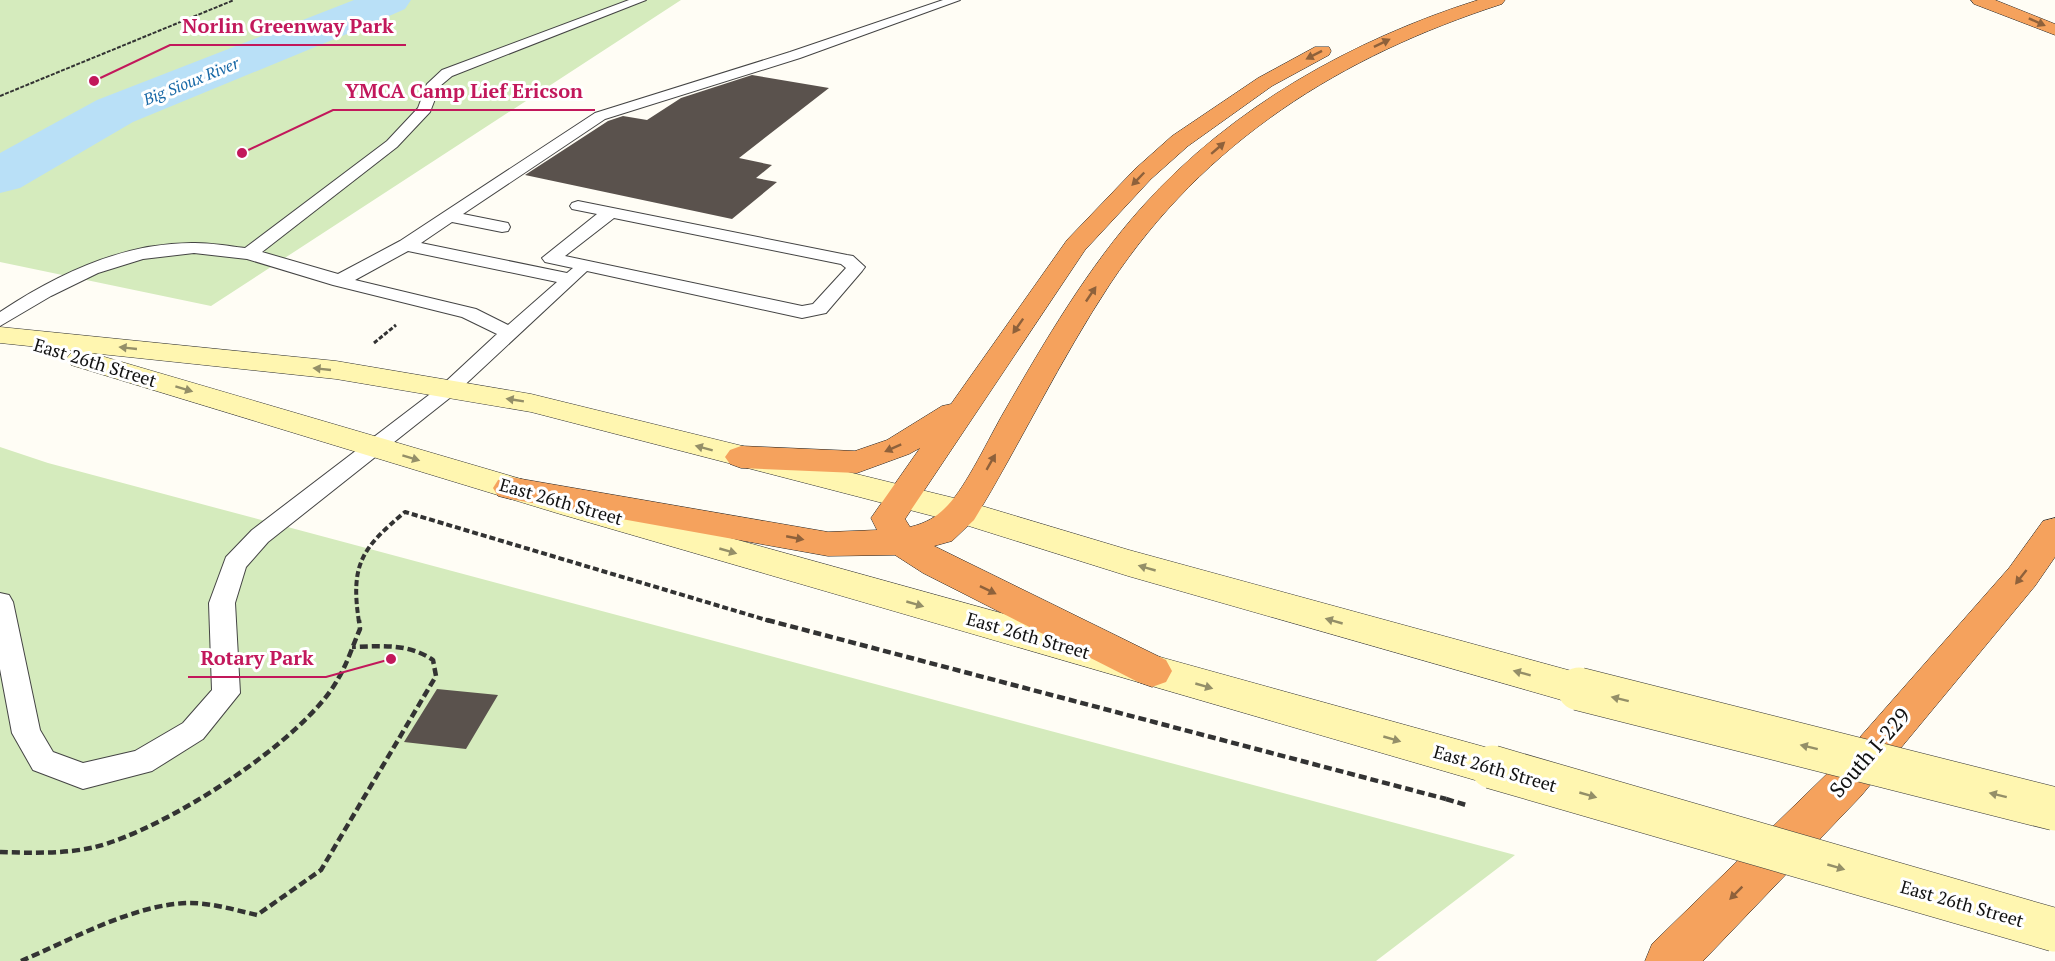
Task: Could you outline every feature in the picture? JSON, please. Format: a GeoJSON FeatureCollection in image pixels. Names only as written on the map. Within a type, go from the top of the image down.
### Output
{"type":"FeatureCollection","features":[{"type":"Feature","properties":{"kind":"highway"},"geometry":{"type":"LineString","coordinates":[[1152,671],[936,564],[900,542],[888,518],[1076,245],[1143,174],[1180,141],[1223,109],[1308,57],[1445,0]]}},
{"type":"Feature","properties":{"kind":"highway"},"geometry":{"type":"LineString","coordinates":[[510,488],[828,544],[900,542],[940,532],[962,512],[1086,301],[1152,211],[1190,172],[1268,109],[1318,77],[1392,39],[1496,0]]}},
{"type":"Feature","properties":{"kind":"highway"},"geometry":{"type":"LineString","coordinates":[[1980,0],[2055,30]]}},
{"type":"Feature","properties":{"kind":"highway"},"geometry":{"type":"LineString","coordinates":[[741,457],[857,462],[898,447],[930,428],[953,413],[974,390]]}},
{"type":"Feature","properties":{"kind":"highway","name":"South I-229"},"geometry":{"type":"LineString","coordinates":[[1669,961],[1846,783],[2022,577],[2055,530]]}},
{"type":"Feature","properties":{"kind":"main road","name":"East 26th Street"},"geometry":{"type":"LineString","coordinates":[[1,330],[336,370],[531,403],[962,512],[1128,563],[1579,689],[2055,809]]}},
{"type":"Feature","properties":{"kind":"main road","name":"East 26th Street"},"geometry":{"type":"LineString","coordinates":[[1,330],[510,488],[2055,930]]}},
{"type":"Feature","properties":{"kind":"lane"},"geometry":{"type":"LineString","coordinates":[[249,254],[392,144],[425,109],[434,84],[447,73],[640,0]]}},
{"type":"Feature","properties":{"kind":"lane"},"geometry":{"type":"LineString","coordinates":[[339,281],[406,245],[600,116],[795,55],[954,0]]}},
{"type":"Feature","properties":{"kind":"lane"},"geometry":{"type":"LineString","coordinates":[[578,206],[611,212],[848,260],[856,267],[819,309],[802,312],[551,258],[611,212]]}},
{"type":"Feature","properties":{"kind":"lane"},"geometry":{"type":"LineString","coordinates":[[447,216],[502,227]]}},
{"type":"Feature","properties":{"kind":"lane"},"geometry":{"type":"LineString","coordinates":[[406,245],[571,279]]}},
{"type":"Feature","properties":{"kind":"lane"},"geometry":{"type":"LineString","coordinates":[[1,330],[27,301],[64,282],[123,259],[164,250],[195,248],[249,254],[339,281],[469,313],[510,333]]}},
{"type":"Feature","properties":{"kind":"lane"},"geometry":{"type":"LineString","coordinates":[[0,602],[26,734],[44,761],[83,776],[142,762],[193,731],[226,693],[222,603],[235,563],[260,536],[449,389],[586,266]]}},
{"type":"Feature","properties":{"kind":"path"},"geometry":{"type":"LineString","coordinates":[[0,96],[234,0]]}},
{"type":"Feature","properties":{"kind":"path"},"geometry":{"type":"LineString","coordinates":[[0,852],[30,853],[95,847],[150,825],[231,780],[303,724],[338,680],[360,629],[354,591],[360,564],[373,539],[405,512],[751,616],[1446,799]]}},
{"type":"Feature","properties":{"kind":"path"},"geometry":{"type":"LineString","coordinates":[[21,961],[122,919],[180,904],[212,906],[257,915],[321,870],[436,676],[433,660],[422,651],[403,645],[352,647]]}},
{"type":"Feature","properties":{"kind":"green space"},"geometry":{"type":"Polygon","coordinates":[[[0,0],[681,0],[211,306],[0,262],[0,0]]]}},
{"type":"Feature","properties":{"kind":"green space"},"geometry":{"type":"Polygon","coordinates":[[[0,447],[48,463],[1515,855],[1376,961],[0,961],[0,447]]]}},
{"type":"Feature","properties":{"kind":"building"},"geometry":{"type":"Polygon","coordinates":[[[752,75],[829,88],[739,158],[772,165],[756,178],[777,182],[732,219],[525,175],[608,121],[623,116],[647,120],[681,98],[752,75]]]}},
{"type":"Feature","properties":{"kind":"building"},"geometry":{"type":"Polygon","coordinates":[[[437,689],[498,695],[466,749],[404,742],[437,689]]]}},
{"type":"Feature","properties":{"kind":"waterway","name":"Big Sioux River"},"geometry":{"type":"LineString","coordinates":[[0,176],[115,111],[390,0]]}},
{"type":"Feature","properties":{"kind":"place","name":"Norlin Greenway Park"},"geometry":{"type":"Point","coordinates":[94,81]}},
{"type":"Feature","properties":{"kind":"place","name":"YMCA Camp Lief Ericson"},"geometry":{"type":"Point","coordinates":[242,153]}},
{"type":"Feature","properties":{"kind":"place","name":"Rotary Park"},"geometry":{"type":"Point","coordinates":[391,659]}}]}
